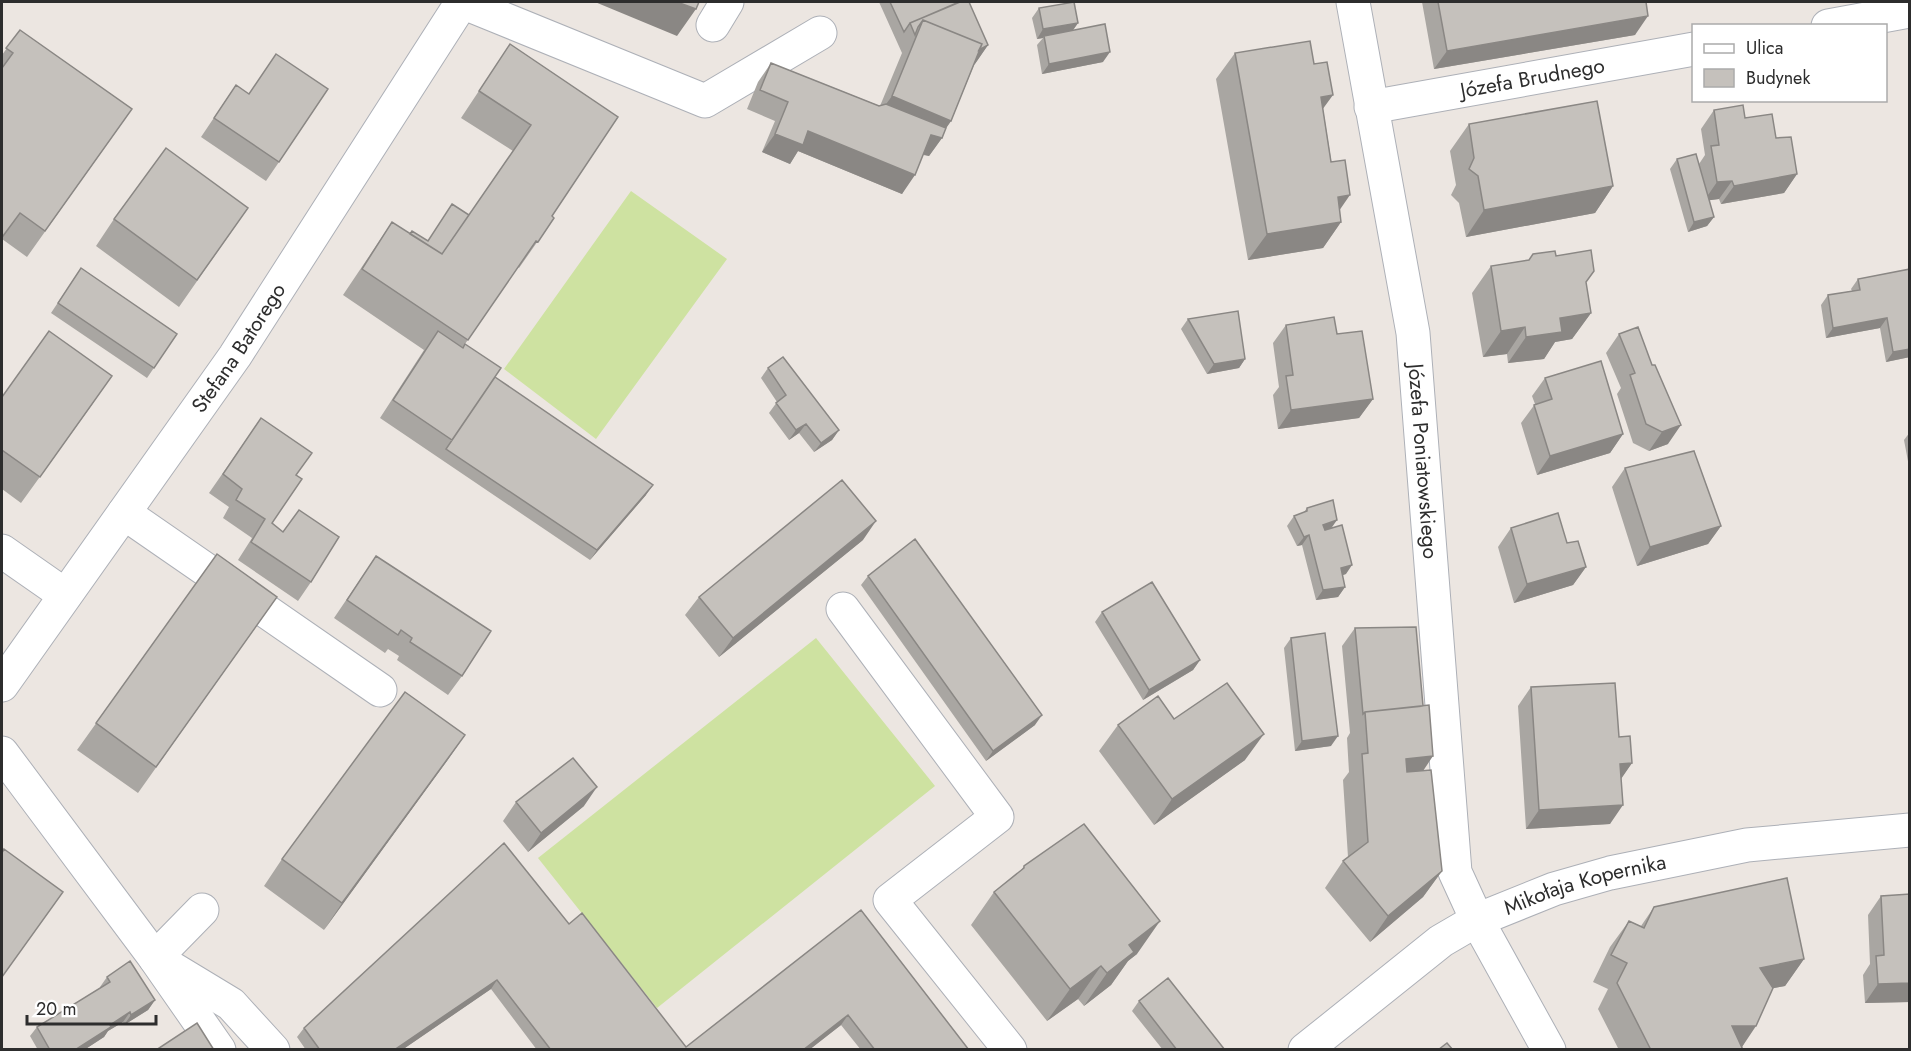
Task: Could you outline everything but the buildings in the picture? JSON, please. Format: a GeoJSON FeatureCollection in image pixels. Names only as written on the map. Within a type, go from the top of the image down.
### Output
{"type":"FeatureCollection","features":[{"type":"Feature","properties":{"kind":"street"},"geometry":{"type":"LineString","coordinates":[[462,2],[705,101],[820,33]]}},
{"type":"Feature","properties":{"kind":"street","name":"Stefana Batorego"},"geometry":{"type":"LineString","coordinates":[[2,685],[236,356],[462,2]]}},
{"type":"Feature","properties":{"kind":"street","name":"Józefa Poniatowskiego"},"geometry":{"type":"LineString","coordinates":[[1353,2],[1413,333],[1455,872],[1477,920],[1549,1050]]}},
{"type":"Feature","properties":{"kind":"street"},"geometry":{"type":"LineString","coordinates":[[1839,24],[1910,11]]}},
{"type":"Feature","properties":{"kind":"street","name":"Józefa Brudnego"},"geometry":{"type":"LineString","coordinates":[[1371,107],[1692,50]]}},
{"type":"Feature","properties":{"kind":"street"},"geometry":{"type":"LineString","coordinates":[[124,513],[380,690]]}},
{"type":"Feature","properties":{"kind":"street"},"geometry":{"type":"LineString","coordinates":[[2,551],[65,595]]}},
{"type":"Feature","properties":{"kind":"street"},"geometry":{"type":"LineString","coordinates":[[843,609],[997,818],[890,900],[1010,1050]]}},
{"type":"Feature","properties":{"kind":"street"},"geometry":{"type":"LineString","coordinates":[[2,753],[155,958],[219,1050]]}},
{"type":"Feature","properties":{"kind":"street","name":"Mikołaja Kopernika"},"geometry":{"type":"LineString","coordinates":[[1305,1050],[1441,941],[1477,920],[1554,889],[1610,873],[1747,845],[1910,830]]}},
{"type":"Feature","properties":{"kind":"street"},"geometry":{"type":"LineString","coordinates":[[155,958],[202,910]]}},
{"type":"Feature","properties":{"kind":"street"},"geometry":{"type":"LineString","coordinates":[[155,958],[231,1004],[273,1050]]}},
{"type":"Feature","properties":{"kind":"green space"},"geometry":{"type":"Polygon","coordinates":[[[631,191],[727,259],[596,439],[504,369],[631,191]]]}},
{"type":"Feature","properties":{"kind":"green space"},"geometry":{"type":"Polygon","coordinates":[[[816,638],[935,786],[657,1008],[538,858],[816,638]]]}}]}
